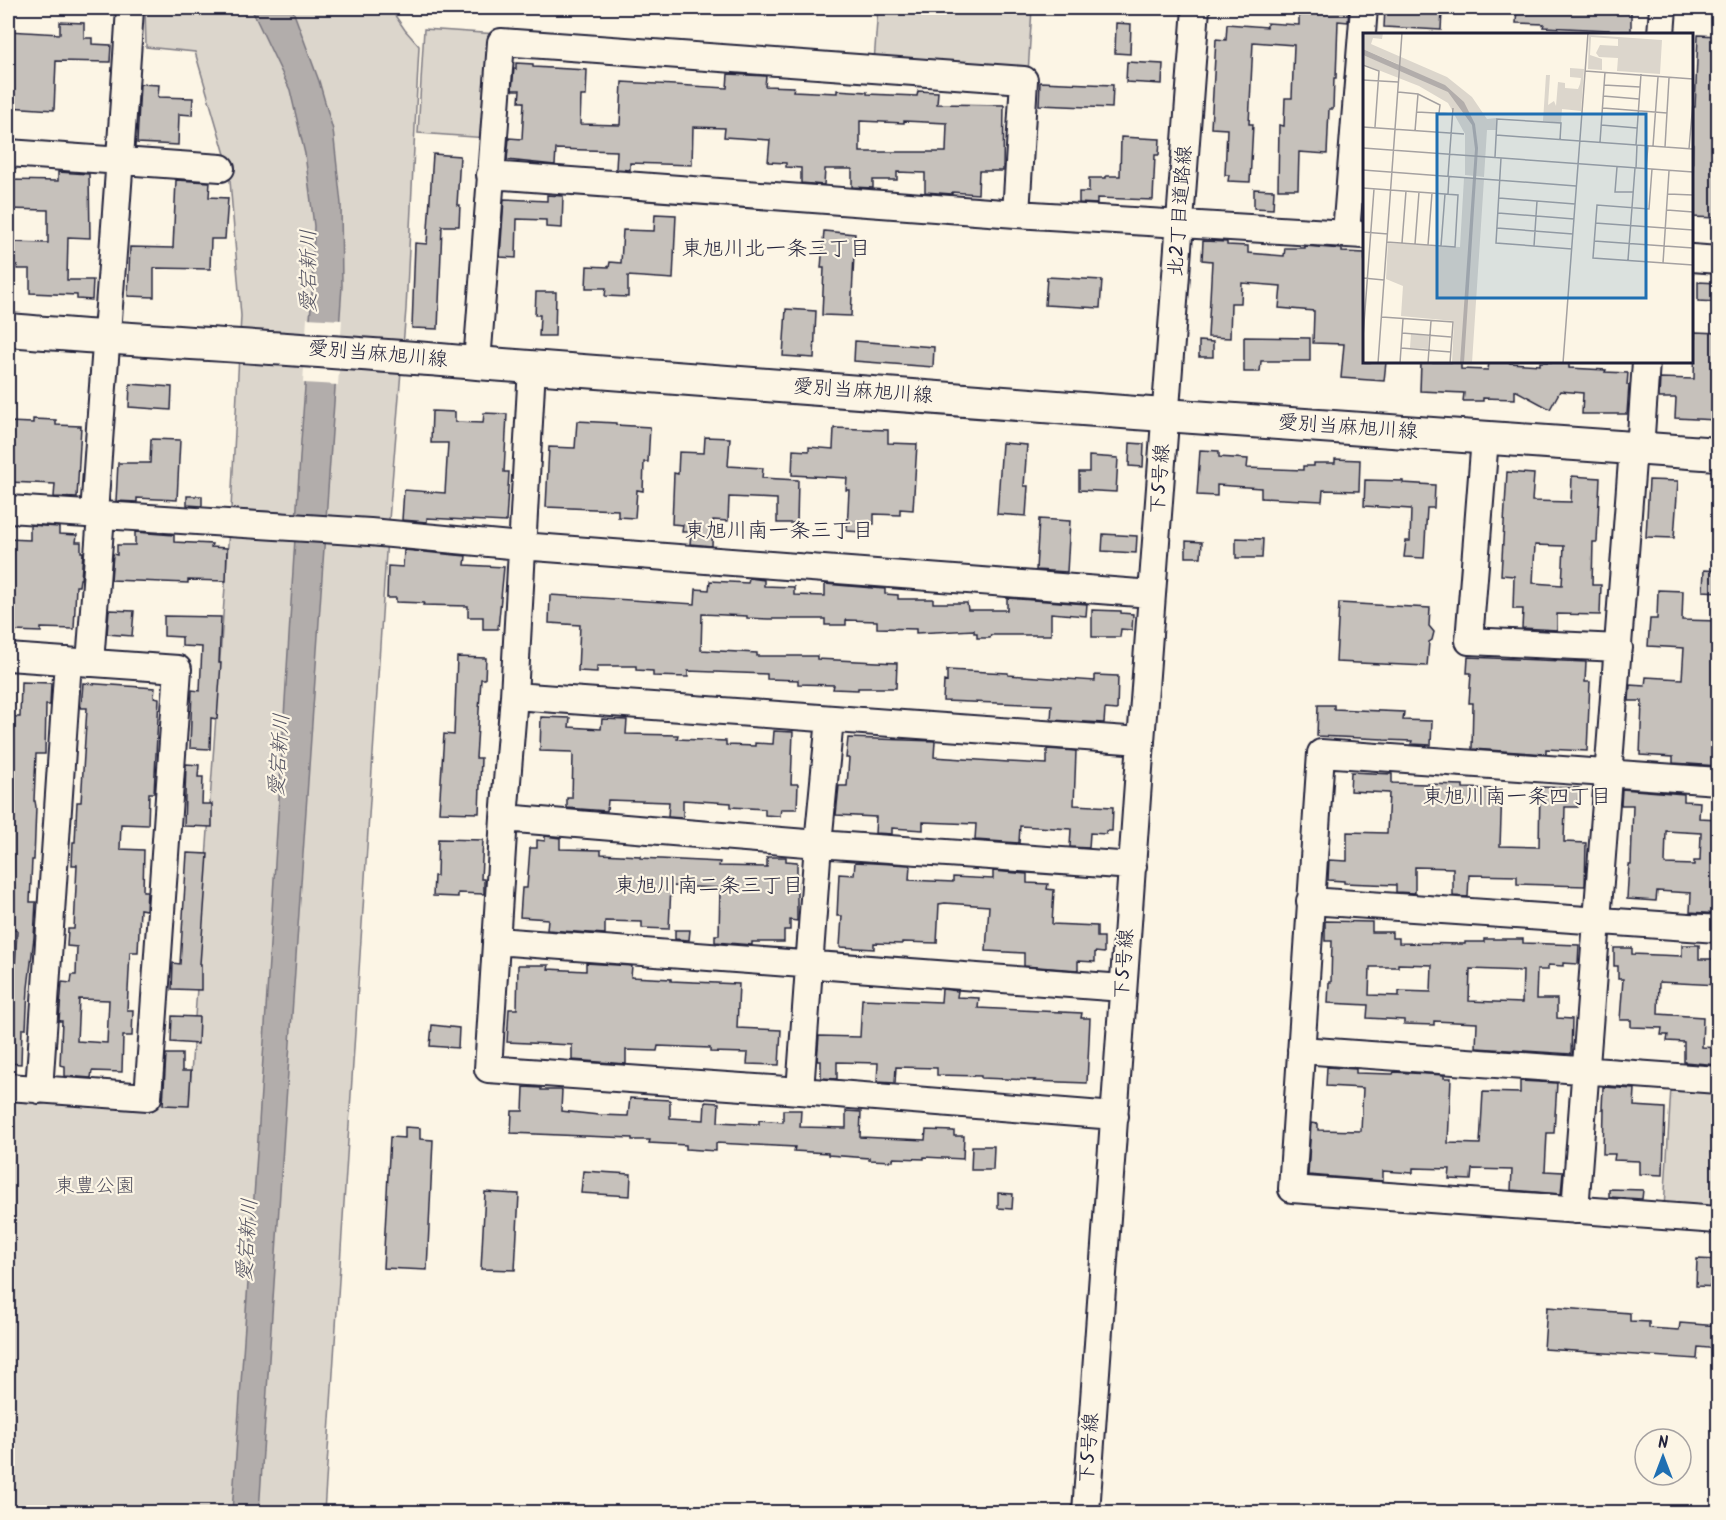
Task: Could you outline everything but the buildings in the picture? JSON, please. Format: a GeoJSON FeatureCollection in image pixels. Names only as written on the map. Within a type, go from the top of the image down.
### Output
{"type":"FeatureCollection","features":[{"type":"Feature","properties":{"kind":"main road","name":"愛別当麻旭川線"},"geometry":{"type":"LineString","coordinates":[[8,330],[380,354],[1166,415],[1719,454]]}},
{"type":"Feature","properties":{"kind":"street"},"geometry":{"type":"LineString","coordinates":[[39,1090],[79,662],[97,515],[106,338],[121,161],[130,8]]}},
{"type":"Feature","properties":{"kind":"street","name":"北2丁目道路線"},"geometry":{"type":"LineString","coordinates":[[1166,415],[1196,8]]}},
{"type":"Feature","properties":{"kind":"street"},"geometry":{"type":"LineString","coordinates":[[1363,33],[1364,8]]}},
{"type":"Feature","properties":{"kind":"street"},"geometry":{"type":"LineString","coordinates":[[1661,33],[1663,8]]}},
{"type":"Feature","properties":{"kind":"street"},"geometry":{"type":"LineString","coordinates":[[490,175],[1016,214],[1355,234],[1363,36]]}},
{"type":"Feature","properties":{"kind":"street"},"geometry":{"type":"LineString","coordinates":[[477,363],[501,42],[1024,80],[1016,214]]}},
{"type":"Feature","properties":{"kind":"street"},"geometry":{"type":"LineString","coordinates":[[8,153],[221,168]]}},
{"type":"Feature","properties":{"kind":"street"},"geometry":{"type":"LineString","coordinates":[[1693,258],[1719,260]]}},
{"type":"Feature","properties":{"kind":"street"},"geometry":{"type":"LineString","coordinates":[[1575,1210],[1619,648],[1646,363]]}},
{"type":"Feature","properties":{"kind":"street"},"geometry":{"type":"LineString","coordinates":[[532,367],[514,696],[504,818],[489,1069],[1115,1116]]}},
{"type":"Feature","properties":{"kind":"street","name":"下5号線"},"geometry":{"type":"LineString","coordinates":[[1086,1512],[1166,415]]}},
{"type":"Feature","properties":{"kind":"street"},"geometry":{"type":"LineString","coordinates":[[1485,438],[1469,641],[1619,648]]}},
{"type":"Feature","properties":{"kind":"street"},"geometry":{"type":"LineString","coordinates":[[8,508],[370,532],[521,546],[1152,594]]}},
{"type":"Feature","properties":{"kind":"street"},"geometry":{"type":"LineString","coordinates":[[8,657],[178,669],[148,1097],[8,1087]]}},
{"type":"Feature","properties":{"kind":"street"},"geometry":{"type":"LineString","coordinates":[[514,696],[1141,741]]}},
{"type":"Feature","properties":{"kind":"street"},"geometry":{"type":"LineString","coordinates":[[800,1091],[818,844],[830,718]]}},
{"type":"Feature","properties":{"kind":"street"},"geometry":{"type":"LineString","coordinates":[[1719,781],[1321,753],[1292,1189],[1719,1220]]}},
{"type":"Feature","properties":{"kind":"street"},"geometry":{"type":"LineString","coordinates":[[504,818],[818,844],[1133,866]]}},
{"type":"Feature","properties":{"kind":"street"},"geometry":{"type":"LineString","coordinates":[[1310,901],[1719,929]]}},
{"type":"Feature","properties":{"kind":"street"},"geometry":{"type":"LineString","coordinates":[[496,941],[1123,988]]}},
{"type":"Feature","properties":{"kind":"street"},"geometry":{"type":"LineString","coordinates":[[1301,1050],[1719,1080]]}},
{"type":"Feature","properties":{"kind":"green space"},"geometry":{"type":"Polygon","coordinates":[[[145,8],[390,8],[419,46],[406,309],[389,520],[231,509],[241,316],[229,168],[195,52],[146,47],[145,8]]]}},
{"type":"Feature","properties":{"kind":"green space"},"geometry":{"type":"Polygon","coordinates":[[[878,8],[1032,8],[1028,74],[874,62],[878,8]]]}},
{"type":"Feature","properties":{"kind":"green space"},"geometry":{"type":"Polygon","coordinates":[[[424,29],[497,34],[488,138],[418,133],[424,29]]]}},
{"type":"Feature","properties":{"kind":"green space","name":"東豊公園"},"geometry":{"type":"Polygon","coordinates":[[[229,529],[387,537],[324,1512],[8,1512],[8,1092],[189,1103],[229,529]]]}},
{"type":"Feature","properties":{"kind":"green space"},"geometry":{"type":"Polygon","coordinates":[[[1671,1087],[1718,1090],[1718,1213],[1664,1209],[1671,1087]]]}},
{"type":"Feature","properties":{"kind":"shaded area"},"geometry":{"type":"Polygon","coordinates":[[[251,8],[292,8],[319,81],[333,130],[341,204],[342,286],[259,1512],[232,1512],[258,1139],[312,292],[314,226],[305,154],[290,90],[251,8]]]}},
{"type":"Feature","properties":{"kind":"pier"},"geometry":{"type":"Polygon","coordinates":[[[307,318],[342,320],[338,385],[303,383],[307,318]]]}},
{"type":"Feature","properties":{"kind":"district","name":"東旭川北一条三丁目"},"geometry":{"type":"Point","coordinates":[776,249]}},
{"type":"Feature","properties":{"kind":"district","name":"東旭川南一条三丁目"},"geometry":{"type":"Point","coordinates":[779,531]}},
{"type":"Feature","properties":{"kind":"district","name":"東旭川南一条四丁目"},"geometry":{"type":"Point","coordinates":[1517,797]}},
{"type":"Feature","properties":{"kind":"district","name":"東旭川南二条三丁目"},"geometry":{"type":"Point","coordinates":[709,886]}},
{"type":"Feature","properties":{"kind":"water label","name":"愛宕新川"},"geometry":{"type":"Point","coordinates":[309,271]}},
{"type":"Feature","properties":{"kind":"water label","name":"愛宕新川"},"geometry":{"type":"Point","coordinates":[280,755]}},
{"type":"Feature","properties":{"kind":"water label","name":"愛宕新川"},"geometry":{"type":"Point","coordinates":[248,1240]}}]}
